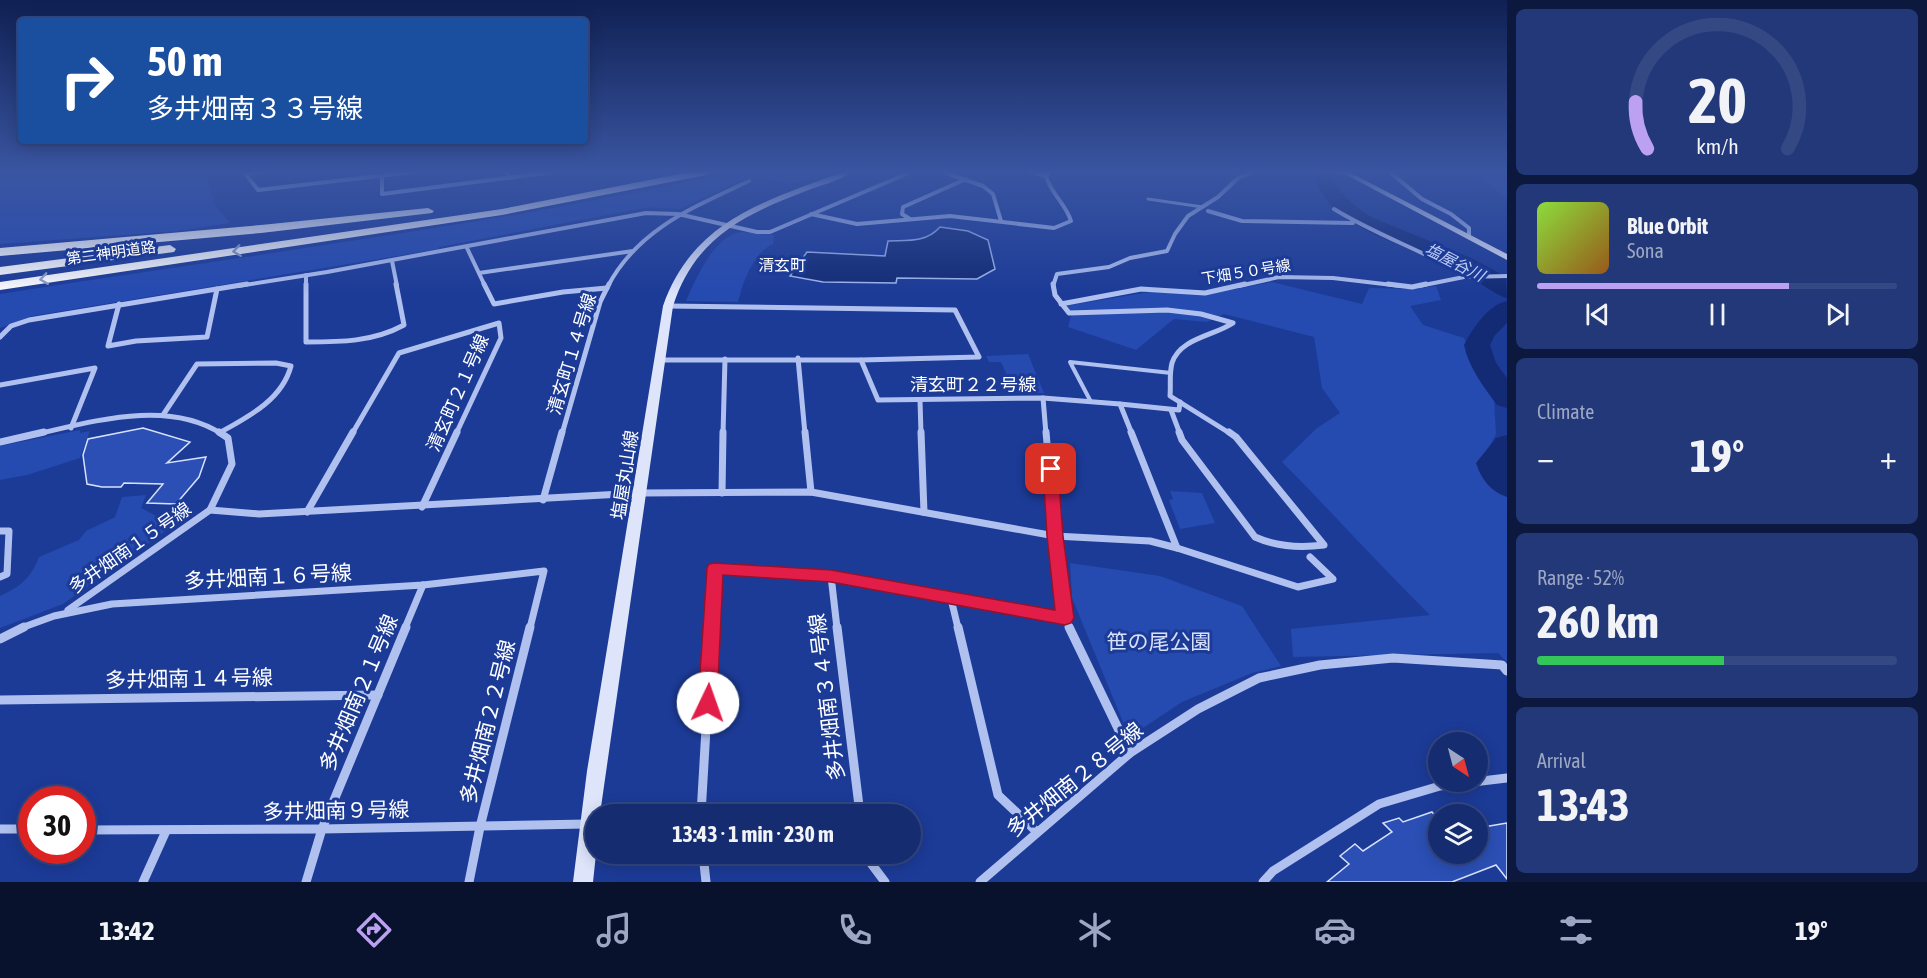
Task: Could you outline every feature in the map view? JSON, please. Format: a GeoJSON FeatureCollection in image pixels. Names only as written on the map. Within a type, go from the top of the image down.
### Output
{"type":"FeatureCollection","features":[{"type":"Feature","properties":{"kind":"highway","name":"第二神明道路"},"geometry":{"type":"LineString","coordinates":[[0,252],[412,213]]}},
{"type":"Feature","properties":{"kind":"highway","name":"第二神明道路"},"geometry":{"type":"LineString","coordinates":[[0,271],[454,213]]}},
{"type":"Feature","properties":{"kind":"highway","name":"第二神明道路"},"geometry":{"type":"LineString","coordinates":[[0,286],[490,213]]}},
{"type":"Feature","properties":{"kind":"street"},"geometry":{"type":"LineString","coordinates":[[0,337],[11,326],[29,320],[467,248],[644,213]]}},
{"type":"Feature","properties":{"kind":"street"},"geometry":{"type":"LineString","coordinates":[[650,213],[678,214],[757,232],[771,232],[811,214],[857,224],[950,216],[1054,228],[1071,221],[1069,213]]}},
{"type":"Feature","properties":{"kind":"street","name":"塩屋丸山線"},"geometry":{"type":"LineString","coordinates":[[596,804],[640,493],[662,360],[668,306],[678,278],[687,263],[727,225],[750,213]]}},
{"type":"Feature","properties":{"kind":"street"},"geometry":{"type":"LineString","coordinates":[[902,213],[910,219]]}},
{"type":"Feature","properties":{"kind":"street"},"geometry":{"type":"LineString","coordinates":[[998,213],[1000,221]]}},
{"type":"Feature","properties":{"kind":"street"},"geometry":{"type":"LineString","coordinates":[[1171,410],[1182,440],[1254,537],[1268,544],[1310,547],[1324,545],[1236,437],[1170,396],[1173,360],[1191,342],[1223,331],[1233,323],[1215,316],[1144,309],[1091,315],[1069,314],[1054,296],[1053,281],[1057,274],[1109,267],[1130,258],[1167,251],[1175,234],[1193,213]]}},
{"type":"Feature","properties":{"kind":"street"},"geometry":{"type":"LineString","coordinates":[[1215,213],[1242,221],[1354,223]]}},
{"type":"Feature","properties":{"kind":"street"},"geometry":{"type":"LineString","coordinates":[[1340,213],[1354,223],[1446,262],[1468,277]]}},
{"type":"Feature","properties":{"kind":"street"},"geometry":{"type":"LineString","coordinates":[[1424,213],[1507,257]]}},
{"type":"Feature","properties":{"kind":"street"},"geometry":{"type":"LineString","coordinates":[[1449,213],[1469,228],[1468,236]]}},
{"type":"Feature","properties":{"kind":"street","name":"清玄町１４号線"},"geometry":{"type":"LineString","coordinates":[[543,500],[600,302],[617,269],[644,238],[678,214]]}},
{"type":"Feature","properties":{"kind":"street"},"geometry":{"type":"LineString","coordinates":[[467,248],[494,304],[563,292],[607,288]]}},
{"type":"Feature","properties":{"kind":"street"},"geometry":{"type":"LineString","coordinates":[[479,273],[633,251]]}},
{"type":"Feature","properties":{"kind":"street"},"geometry":{"type":"LineString","coordinates":[[306,275],[306,342],[346,342],[368,339],[390,335],[404,325],[392,261]]}},
{"type":"Feature","properties":{"kind":"street","name":"下畑５０号線"},"geometry":{"type":"LineString","coordinates":[[1061,304],[1084,302],[1141,289],[1155,288],[1205,293],[1287,276],[1333,278],[1412,287],[1468,277],[1504,276]]}},
{"type":"Feature","properties":{"kind":"street"},"geometry":{"type":"LineString","coordinates":[[119,304],[108,346],[146,340],[207,337],[217,289]]}},
{"type":"Feature","properties":{"kind":"street"},"geometry":{"type":"LineString","coordinates":[[662,360],[798,358],[861,360],[980,357],[955,310],[668,306]]}},
{"type":"Feature","properties":{"kind":"street","name":"清玄町２１号線"},"geometry":{"type":"LineString","coordinates":[[307,512],[399,353],[499,322],[501,338],[422,507]]}},
{"type":"Feature","properties":{"kind":"street"},"geometry":{"type":"LineString","coordinates":[[798,358],[811,492]]}},
{"type":"Feature","properties":{"kind":"street"},"geometry":{"type":"LineString","coordinates":[[722,493],[725,359]]}},
{"type":"Feature","properties":{"kind":"street","name":"清玄町２２号線"},"geometry":{"type":"LineString","coordinates":[[861,360],[878,400],[1043,398],[1065,618],[1130,753]]}},
{"type":"Feature","properties":{"kind":"street"},"geometry":{"type":"LineString","coordinates":[[163,416],[197,364],[276,363],[291,366],[291,374],[265,405],[219,433]]}},
{"type":"Feature","properties":{"kind":"street"},"geometry":{"type":"LineString","coordinates":[[0,385],[95,368],[71,428]]}},
{"type":"Feature","properties":{"kind":"street"},"geometry":{"type":"LineString","coordinates":[[1043,398],[1171,410],[1179,410],[1180,402]]}},
{"type":"Feature","properties":{"kind":"street"},"geometry":{"type":"LineString","coordinates":[[920,400],[924,512]]}},
{"type":"Feature","properties":{"kind":"street"},"geometry":{"type":"LineString","coordinates":[[1120,404],[1177,548]]}},
{"type":"Feature","properties":{"kind":"street"},"geometry":{"type":"LineString","coordinates":[[0,442],[144,415],[198,420],[228,438],[232,464],[210,510],[259,514],[422,507],[640,493],[811,492],[1055,536],[1150,541],[1298,587],[1333,579],[1310,556]]}},
{"type":"Feature","properties":{"kind":"street","name":"多井畑南１５号線"},"geometry":{"type":"LineString","coordinates":[[68,611],[210,510]]}},
{"type":"Feature","properties":{"kind":"street"},"geometry":{"type":"LineString","coordinates":[[0,531],[9,531],[7,574],[0,577]]}},
{"type":"Feature","properties":{"kind":"street"},"geometry":{"type":"LineString","coordinates":[[702,804],[715,568],[831,576],[1065,618]]}},
{"type":"Feature","properties":{"kind":"street","name":"多井畑南１６号線"},"geometry":{"type":"LineString","coordinates":[[0,639],[17,629],[68,611],[112,604],[423,585],[544,571]]}},
{"type":"Feature","properties":{"kind":"street","name":"多井畑南２２号線"},"geometry":{"type":"LineString","coordinates":[[469,882],[480,827],[544,571]]}},
{"type":"Feature","properties":{"kind":"street","name":"多井畑南３４号線"},"geometry":{"type":"LineString","coordinates":[[831,576],[859,804]]}},
{"type":"Feature","properties":{"kind":"street","name":"多井畑南２１号線"},"geometry":{"type":"LineString","coordinates":[[306,882],[322,830],[423,585]]}},
{"type":"Feature","properties":{"kind":"street"},"geometry":{"type":"LineString","coordinates":[[951,599],[998,795],[1037,832]]}},
{"type":"Feature","properties":{"kind":"street","name":"多井畑南２８号線"},"geometry":{"type":"LineString","coordinates":[[980,882],[1130,753],[1198,709],[1259,678],[1320,665],[1393,658],[1502,665],[1507,671]]}},
{"type":"Feature","properties":{"kind":"street","name":"多井畑南１４号線"},"geometry":{"type":"LineString","coordinates":[[0,700],[378,695]]}},
{"type":"Feature","properties":{"kind":"street"},"geometry":{"type":"LineString","coordinates":[[1263,882],[1273,870],[1379,804],[1440,786],[1507,778]]}},
{"type":"Feature","properties":{"kind":"street","name":"多井畑南９号線"},"geometry":{"type":"LineString","coordinates":[[96,830],[322,830],[585,824]]}},
{"type":"Feature","properties":{"kind":"street"},"geometry":{"type":"LineString","coordinates":[[0,829],[18,829]]}},
{"type":"Feature","properties":{"kind":"street"},"geometry":{"type":"LineString","coordinates":[[142,882],[166,831]]}},
{"type":"Feature","properties":{"kind":"street","name":"塩屋丸山線"},"geometry":{"type":"LineString","coordinates":[[583,882],[586,864]]}},
{"type":"Feature","properties":{"kind":"street"},"geometry":{"type":"LineString","coordinates":[[704,864],[706,882]]}},
{"type":"Feature","properties":{"kind":"street"},"geometry":{"type":"LineString","coordinates":[[870,864],[885,882]]}},
{"type":"Feature","properties":{"kind":"lane"},"geometry":{"type":"LineString","coordinates":[[1091,402],[1070,362],[1172,373]]}},
{"type":"Feature","properties":{"kind":"green space"},"geometry":{"type":"Polygon","coordinates":[[[0,213],[222,213],[230,223],[178,231],[0,244],[0,213]]]}},
{"type":"Feature","properties":{"kind":"green space"},"geometry":{"type":"Polygon","coordinates":[[[522,213],[617,213],[439,247],[439,249],[32,316],[0,328],[0,294],[522,213]]]}},
{"type":"Feature","properties":{"kind":"green space"},"geometry":{"type":"Polygon","coordinates":[[[741,232],[774,235],[773,244],[754,261],[738,302],[686,301],[707,259],[714,250],[731,235],[741,232]]]}},
{"type":"Feature","properties":{"kind":"green space"},"geometry":{"type":"Polygon","coordinates":[[[1272,282],[1362,304],[1369,288],[1412,289],[1436,286],[1441,300],[1410,306],[1423,325],[1464,338],[1494,398],[1496,434],[1478,470],[1507,494],[1507,662],[1498,653],[1293,657],[1291,629],[1430,615],[1282,462],[1317,428],[1340,413],[1322,388],[1314,337],[1224,314],[1207,322],[1174,319],[1136,350],[1068,327],[1072,313],[1065,306],[1155,291],[1205,295],[1272,282]]]}},
{"type":"Feature","properties":{"kind":"green space"},"geometry":{"type":"Polygon","coordinates":[[[1028,354],[1044,393],[1015,393],[1001,362],[989,362],[986,356],[1028,354]]]}},
{"type":"Feature","properties":{"kind":"green space"},"geometry":{"type":"Polygon","coordinates":[[[80,430],[80,433],[90,431],[80,458],[27,475],[0,480],[0,446],[80,430]]]}},
{"type":"Feature","properties":{"kind":"green space"},"geometry":{"type":"Polygon","coordinates":[[[1170,491],[1202,493],[1215,523],[1180,529],[1169,500],[1173,499],[1170,491]]]}},
{"type":"Feature","properties":{"kind":"green space"},"geometry":{"type":"Polygon","coordinates":[[[146,495],[141,508],[174,525],[63,604],[0,628],[0,596],[24,581],[39,557],[79,540],[86,531],[115,517],[122,497],[146,495]]]}},
{"type":"Feature","properties":{"kind":"green space","name":"笹の尾公園"},"geometry":{"type":"Polygon","coordinates":[[[1070,563],[1160,576],[1242,606],[1281,666],[1252,673],[1182,702],[1143,728],[1123,722],[1072,598],[1070,563]]]}},
{"type":"Feature","properties":{"kind":"shaded area"},"geometry":{"type":"Polygon","coordinates":[[[940,227],[968,231],[988,240],[995,269],[977,279],[897,278],[896,283],[823,282],[790,276],[807,252],[885,256],[888,241],[922,238],[929,236],[940,227]]]}},
{"type":"Feature","properties":{"kind":"building"},"geometry":{"type":"Polygon","coordinates":[[[143,428],[190,442],[167,463],[206,457],[199,477],[176,504],[147,503],[163,484],[124,483],[121,487],[102,487],[87,484],[83,455],[88,439],[143,428]]]}},
{"type":"Feature","properties":{"kind":"building"},"geometry":{"type":"Polygon","coordinates":[[[1428,813],[1428,864],[1488,864],[1488,826],[1507,823],[1507,879],[1496,865],[1452,882],[1327,882],[1349,864],[1340,856],[1355,844],[1363,851],[1392,832],[1383,823],[1399,818],[1403,822],[1428,813]]]}},
{"type":"Feature","properties":{"kind":"waterway","name":"塩屋谷川"},"geometry":{"type":"LineString","coordinates":[[1351,213],[1364,221],[1463,263],[1498,282],[1507,291]]}},
{"type":"Feature","properties":{"kind":"waterway","name":"塩屋谷川"},"geometry":{"type":"LineString","coordinates":[[1507,308],[1484,332],[1477,345],[1482,363],[1507,399]]}},
{"type":"Feature","properties":{"kind":"waterway","name":"塩屋谷川"},"geometry":{"type":"LineString","coordinates":[[1507,445],[1492,463],[1495,472],[1507,486]]}},
{"type":"Feature","properties":{"kind":"district","name":"清玄町"},"geometry":{"type":"Point","coordinates":[782,265]}},
{"type":"Feature","properties":{"kind":"route"},"geometry":{"type":"LineString","coordinates":[[708,703],[715,568],[831,576],[1065,618],[1055,536],[1051,469]]}}]}
